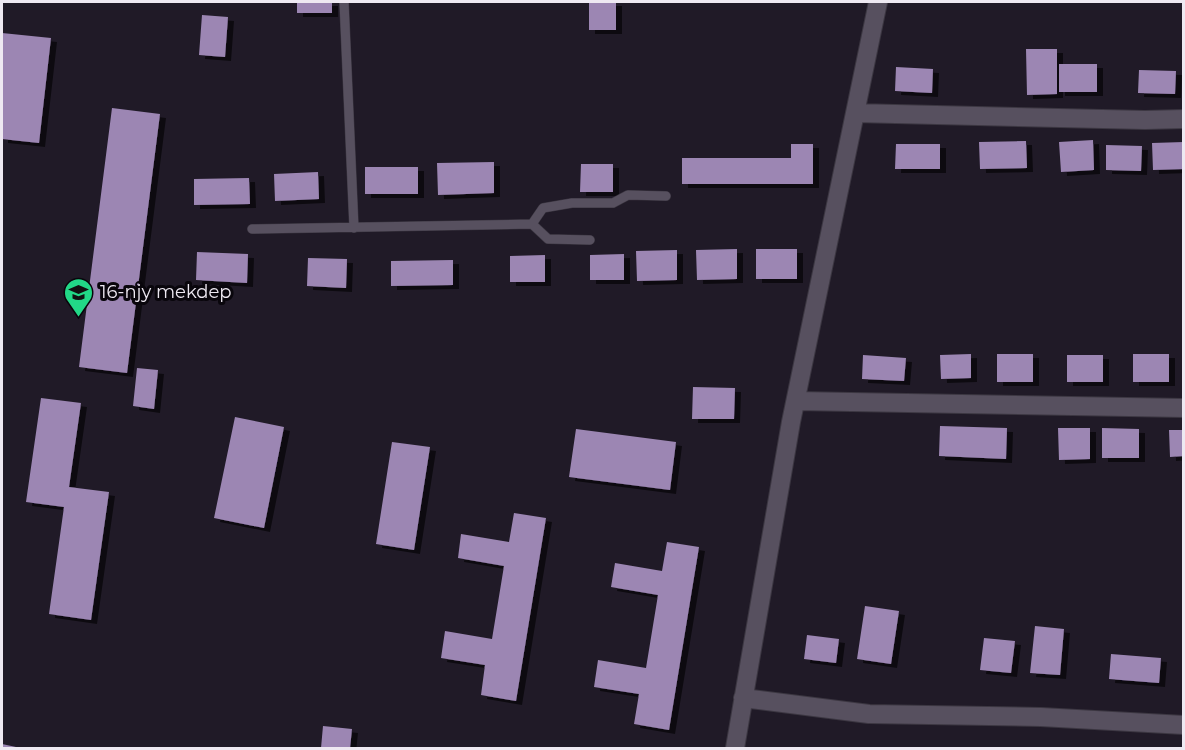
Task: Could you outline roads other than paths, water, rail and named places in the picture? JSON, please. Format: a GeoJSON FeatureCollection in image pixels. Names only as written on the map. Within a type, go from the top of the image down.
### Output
{"type":"FeatureCollection","features":[{"type":"Feature","properties":{"kind":"street"},"geometry":{"type":"LineString","coordinates":[[735,748],[796,402],[878,2]]}},
{"type":"Feature","properties":{"kind":"street"},"geometry":{"type":"LineString","coordinates":[[855,113],[1184,119]]}},
{"type":"Feature","properties":{"kind":"street"},"geometry":{"type":"LineString","coordinates":[[796,402],[1184,408]]}},
{"type":"Feature","properties":{"kind":"street"},"geometry":{"type":"LineString","coordinates":[[743,698],[869,714],[1041,717],[1184,725]]}},
{"type":"Feature","properties":{"kind":"lane"},"geometry":{"type":"LineString","coordinates":[[344,2],[354,228]]}},
{"type":"Feature","properties":{"kind":"lane"},"geometry":{"type":"LineString","coordinates":[[532,224],[543,208],[572,203],[613,203],[628,195],[666,196]]}},
{"type":"Feature","properties":{"kind":"lane"},"geometry":{"type":"LineString","coordinates":[[252,230],[532,224],[548,239],[590,240]]}},
{"type":"Feature","properties":{"kind":"place","name":"16-njy mekdep"},"geometry":{"type":"Point","coordinates":[79,318]}}]}
